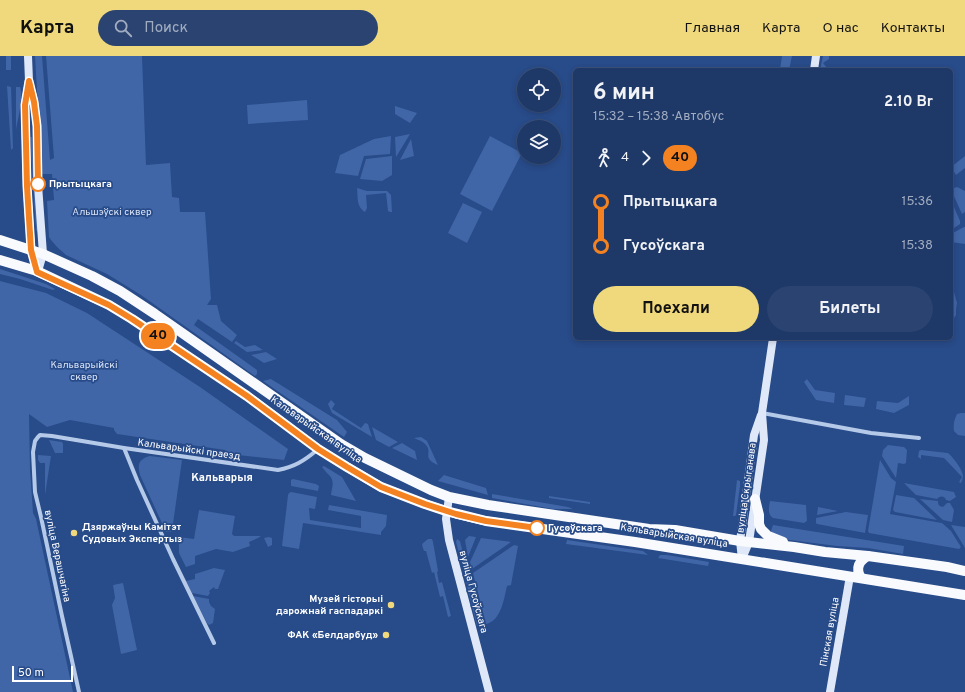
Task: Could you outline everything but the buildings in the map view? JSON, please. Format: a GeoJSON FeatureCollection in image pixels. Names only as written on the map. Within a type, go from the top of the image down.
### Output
{"type":"FeatureCollection","features":[{"type":"Feature","properties":{"kind":"main road"},"geometry":{"type":"LineString","coordinates":[[28,56],[29,81],[34,102],[37,126],[38,185],[43,254],[37,272]]}},
{"type":"Feature","properties":{"kind":"main road"},"geometry":{"type":"LineString","coordinates":[[814,68],[816,56]]}},
{"type":"Feature","properties":{"kind":"main road"},"geometry":{"type":"LineString","coordinates":[[29,81],[25,105],[27,186],[31,250],[37,272]]}},
{"type":"Feature","properties":{"kind":"main road","name":"Кальварыйская вуліца"},"geometry":{"type":"LineString","coordinates":[[0,240],[43,254],[92,276],[126,295],[341,444],[365,458],[430,490],[449,497],[488,505],[649,529],[675,530],[825,552],[868,556],[947,567],[965,571]]}},
{"type":"Feature","properties":{"kind":"main road","name":"Кальварыйская вуліца"},"geometry":{"type":"LineString","coordinates":[[0,260],[37,272],[109,305],[247,396],[318,449],[381,487],[425,504],[486,521],[635,542],[965,595]]}},
{"type":"Feature","properties":{"kind":"main road","name":"вуліца Скрыганава"},"geometry":{"type":"LineString","coordinates":[[745,541],[754,435],[762,412],[772,340]]}},
{"type":"Feature","properties":{"kind":"main road","name":"вуліца Скрыганава"},"geometry":{"type":"LineString","coordinates":[[742,559],[755,499],[764,440],[762,412]]}},
{"type":"Feature","properties":{"kind":"main road"},"geometry":{"type":"LineString","coordinates":[[318,449],[327,434]]}},
{"type":"Feature","properties":{"kind":"main road","name":"вуліца Гусоўскага"},"geometry":{"type":"LineString","coordinates":[[449,497],[446,519],[450,545],[489,692]]}},
{"type":"Feature","properties":{"kind":"main road"},"geometry":{"type":"LineString","coordinates":[[755,499],[761,529],[768,536],[794,547]]}},
{"type":"Feature","properties":{"kind":"main road"},"geometry":{"type":"LineString","coordinates":[[861,578],[858,571],[858,564],[868,556]]}},
{"type":"Feature","properties":{"kind":"main road","name":"Пінская вуліца"},"geometry":{"type":"LineString","coordinates":[[830,692],[850,576]]}},
{"type":"Feature","properties":{"kind":"street"},"geometry":{"type":"LineString","coordinates":[[762,412],[871,433],[919,438]]}},
{"type":"Feature","properties":{"kind":"street","name":"вуліца Верашчагіна"},"geometry":{"type":"LineString","coordinates":[[52,436],[40,435],[35,441],[33,452],[35,492],[79,692]]}},
{"type":"Feature","properties":{"kind":"street","name":"Кальварыйскі праезд"},"geometry":{"type":"LineString","coordinates":[[52,436],[278,470],[302,462],[318,449]]}},
{"type":"Feature","properties":{"kind":"street"},"geometry":{"type":"LineString","coordinates":[[124,448],[173,559],[214,643]]}},
{"type":"Feature","properties":{"kind":"green space"},"geometry":{"type":"Polygon","coordinates":[[[6,56],[11,56],[11,70],[6,70],[6,56]]]}},
{"type":"Feature","properties":{"kind":"green space","name":"Альшэўскі сквер"},"geometry":{"type":"Polygon","coordinates":[[[35,56],[42,56],[50,160],[54,158],[46,56],[142,56],[146,165],[170,163],[172,197],[179,198],[180,212],[205,212],[211,299],[207,305],[217,305],[221,321],[237,335],[232,342],[198,319],[194,325],[257,370],[257,374],[255,376],[141,295],[107,274],[66,255],[51,240],[49,237],[47,201],[54,200],[52,174],[42,174],[35,56]]]}},
{"type":"Feature","properties":{"kind":"green space"},"geometry":{"type":"Polygon","coordinates":[[[782,56],[792,56],[789,68],[780,68],[782,56]]]}},
{"type":"Feature","properties":{"kind":"green space"},"geometry":{"type":"Polygon","coordinates":[[[823,56],[829,56],[829,59],[823,63],[827,68],[820,68],[823,56]]]}},
{"type":"Feature","properties":{"kind":"green space"},"geometry":{"type":"Polygon","coordinates":[[[7,86],[11,87],[13,148],[11,150],[7,86]]]}},
{"type":"Feature","properties":{"kind":"green space"},"geometry":{"type":"Polygon","coordinates":[[[16,87],[20,87],[21,96],[16,130],[16,87]]]}},
{"type":"Feature","properties":{"kind":"green space"},"geometry":{"type":"Polygon","coordinates":[[[307,100],[308,120],[248,124],[247,105],[307,100]]]}},
{"type":"Feature","properties":{"kind":"green space"},"geometry":{"type":"Polygon","coordinates":[[[395,106],[417,113],[410,123],[395,114],[395,106]]]}},
{"type":"Feature","properties":{"kind":"green space"},"geometry":{"type":"Polygon","coordinates":[[[410,134],[396,157],[395,137],[410,134]]]}},
{"type":"Feature","properties":{"kind":"green space"},"geometry":{"type":"Polygon","coordinates":[[[391,136],[390,154],[364,156],[358,176],[335,173],[340,155],[374,139],[391,136]]]}},
{"type":"Feature","properties":{"kind":"green space"},"geometry":{"type":"Polygon","coordinates":[[[490,136],[517,150],[517,163],[492,211],[460,194],[490,136]]]}},
{"type":"Feature","properties":{"kind":"green space"},"geometry":{"type":"Polygon","coordinates":[[[30,137],[32,137],[38,233],[36,230],[30,137]]]}},
{"type":"Feature","properties":{"kind":"green space"},"geometry":{"type":"Polygon","coordinates":[[[411,139],[414,156],[400,160],[411,139]]]}},
{"type":"Feature","properties":{"kind":"green space"},"geometry":{"type":"Polygon","coordinates":[[[392,156],[392,175],[382,181],[360,179],[366,159],[392,156]]]}},
{"type":"Feature","properties":{"kind":"green space"},"geometry":{"type":"Polygon","coordinates":[[[965,156],[965,168],[956,175],[953,170],[953,165],[965,156]]]}},
{"type":"Feature","properties":{"kind":"green space"},"geometry":{"type":"Polygon","coordinates":[[[957,187],[965,191],[965,212],[962,214],[953,194],[954,188],[957,187]]]}},
{"type":"Feature","properties":{"kind":"green space"},"geometry":{"type":"Polygon","coordinates":[[[357,188],[367,191],[387,191],[391,195],[392,212],[388,211],[386,193],[366,195],[367,208],[365,212],[362,210],[359,204],[357,188]]]}},
{"type":"Feature","properties":{"kind":"green space"},"geometry":{"type":"Polygon","coordinates":[[[463,203],[482,212],[467,243],[448,233],[463,203]]]}},
{"type":"Feature","properties":{"kind":"green space"},"geometry":{"type":"Polygon","coordinates":[[[953,206],[960,221],[960,224],[953,229],[953,206]]]}},
{"type":"Feature","properties":{"kind":"green space"},"geometry":{"type":"Polygon","coordinates":[[[965,227],[965,244],[953,242],[953,233],[965,227]]]}},
{"type":"Feature","properties":{"kind":"green space"},"geometry":{"type":"Polygon","coordinates":[[[0,269],[46,284],[55,289],[53,290],[0,274],[0,269]]]}},
{"type":"Feature","properties":{"kind":"green space","name":"Кальварыйскі сквер"},"geometry":{"type":"Polygon","coordinates":[[[0,281],[46,293],[87,313],[200,387],[288,449],[284,460],[229,454],[225,450],[117,434],[114,428],[70,420],[47,427],[29,414],[30,469],[33,513],[36,519],[73,692],[0,692],[0,281]]]}},
{"type":"Feature","properties":{"kind":"green space"},"geometry":{"type":"Polygon","coordinates":[[[953,291],[957,303],[956,315],[953,320],[953,291]]]}},
{"type":"Feature","properties":{"kind":"green space"},"geometry":{"type":"Polygon","coordinates":[[[236,341],[245,347],[255,345],[263,350],[247,352],[234,343],[236,341]]]}},
{"type":"Feature","properties":{"kind":"green space"},"geometry":{"type":"Polygon","coordinates":[[[266,352],[277,359],[264,363],[251,355],[266,352]]]}},
{"type":"Feature","properties":{"kind":"green space"},"geometry":{"type":"Polygon","coordinates":[[[271,379],[337,420],[347,432],[344,437],[263,381],[271,379]]]}},
{"type":"Feature","properties":{"kind":"green space"},"geometry":{"type":"Polygon","coordinates":[[[807,379],[815,390],[835,393],[834,403],[816,400],[804,382],[807,379]]]}},
{"type":"Feature","properties":{"kind":"green space"},"geometry":{"type":"Polygon","coordinates":[[[845,395],[866,398],[864,407],[844,405],[845,395]]]}},
{"type":"Feature","properties":{"kind":"green space"},"geometry":{"type":"Polygon","coordinates":[[[909,396],[909,405],[894,413],[876,409],[877,401],[898,403],[909,396]]]}},
{"type":"Feature","properties":{"kind":"green space"},"geometry":{"type":"Polygon","coordinates":[[[331,400],[335,404],[332,409],[361,428],[365,423],[368,424],[372,437],[332,413],[328,404],[331,400]]]}},
{"type":"Feature","properties":{"kind":"green space"},"geometry":{"type":"Polygon","coordinates":[[[965,413],[965,436],[958,435],[954,431],[955,418],[957,414],[965,413]]]}},
{"type":"Feature","properties":{"kind":"green space"},"geometry":{"type":"Polygon","coordinates":[[[372,427],[398,442],[389,447],[376,440],[372,427]]]}},
{"type":"Feature","properties":{"kind":"green space"},"geometry":{"type":"Polygon","coordinates":[[[421,437],[427,441],[438,465],[430,460],[428,448],[425,444],[414,438],[421,437]]]}},
{"type":"Feature","properties":{"kind":"green space"},"geometry":{"type":"Polygon","coordinates":[[[49,440],[62,442],[63,453],[55,453],[49,440]]]}},
{"type":"Feature","properties":{"kind":"green space"},"geometry":{"type":"Polygon","coordinates":[[[402,443],[415,451],[417,460],[392,448],[402,443]]]}},
{"type":"Feature","properties":{"kind":"green space"},"geometry":{"type":"Polygon","coordinates":[[[888,445],[904,447],[907,450],[906,463],[898,463],[896,478],[882,456],[883,450],[888,445]]]}},
{"type":"Feature","properties":{"kind":"green space"},"geometry":{"type":"Polygon","coordinates":[[[919,451],[948,453],[955,460],[961,470],[963,476],[961,483],[959,482],[962,477],[944,458],[921,455],[921,459],[918,457],[919,451]]]}},
{"type":"Feature","properties":{"kind":"green space"},"geometry":{"type":"Polygon","coordinates":[[[38,455],[51,456],[45,495],[45,463],[40,463],[38,460],[38,455]]]}},
{"type":"Feature","properties":{"kind":"green space"},"geometry":{"type":"Polygon","coordinates":[[[150,456],[182,460],[172,531],[170,532],[166,532],[140,475],[139,465],[141,460],[150,456]]]}},
{"type":"Feature","properties":{"kind":"green space"},"geometry":{"type":"Polygon","coordinates":[[[880,460],[891,478],[896,482],[890,514],[942,523],[951,531],[961,547],[959,549],[869,533],[868,531],[880,460]]]}},
{"type":"Feature","properties":{"kind":"green space"},"geometry":{"type":"Polygon","coordinates":[[[324,466],[342,477],[356,501],[331,495],[333,484],[331,477],[322,467],[324,466]]]}},
{"type":"Feature","properties":{"kind":"green space"},"geometry":{"type":"Polygon","coordinates":[[[444,475],[486,488],[488,495],[438,481],[444,475]]]}},
{"type":"Feature","properties":{"kind":"green space"},"geometry":{"type":"Polygon","coordinates":[[[293,479],[316,484],[319,486],[318,491],[291,486],[291,480],[293,479]]]}},
{"type":"Feature","properties":{"kind":"green space"},"geometry":{"type":"Polygon","coordinates":[[[737,480],[740,481],[740,486],[736,515],[733,516],[737,480]]]}},
{"type":"Feature","properties":{"kind":"green space"},"geometry":{"type":"Polygon","coordinates":[[[904,483],[954,492],[956,497],[950,501],[946,500],[942,496],[937,499],[916,495],[904,483]]]}},
{"type":"Feature","properties":{"kind":"green space"},"geometry":{"type":"Polygon","coordinates":[[[291,492],[317,497],[315,509],[309,508],[310,520],[361,528],[361,516],[328,510],[329,505],[387,515],[386,526],[381,532],[381,535],[303,523],[299,549],[282,546],[288,495],[291,492]]]}},
{"type":"Feature","properties":{"kind":"green space"},"geometry":{"type":"Polygon","coordinates":[[[492,494],[573,509],[553,509],[492,498],[492,494]]]}},
{"type":"Feature","properties":{"kind":"green space"},"geometry":{"type":"Polygon","coordinates":[[[896,495],[914,498],[937,520],[895,512],[893,510],[896,495]]]}},
{"type":"Feature","properties":{"kind":"green space"},"geometry":{"type":"Polygon","coordinates":[[[549,496],[590,502],[590,504],[549,498],[549,496]]]}},
{"type":"Feature","properties":{"kind":"green space"},"geometry":{"type":"Polygon","coordinates":[[[920,499],[938,501],[939,505],[943,507],[947,503],[950,503],[954,510],[952,522],[943,520],[920,499]]]}},
{"type":"Feature","properties":{"kind":"green space"},"geometry":{"type":"Polygon","coordinates":[[[770,501],[806,505],[807,521],[804,523],[773,518],[769,512],[770,501]]]}},
{"type":"Feature","properties":{"kind":"green space"},"geometry":{"type":"Polygon","coordinates":[[[818,507],[838,511],[817,515],[818,507]]]}},
{"type":"Feature","properties":{"kind":"green space"},"geometry":{"type":"Polygon","coordinates":[[[199,510],[235,516],[232,534],[234,536],[261,536],[249,542],[250,546],[233,552],[216,549],[195,556],[195,564],[186,567],[179,553],[179,537],[194,539],[199,510]]]}},
{"type":"Feature","properties":{"kind":"green space"},"geometry":{"type":"Polygon","coordinates":[[[846,512],[868,515],[865,533],[816,523],[816,518],[846,512]]]}},
{"type":"Feature","properties":{"kind":"green space"},"geometry":{"type":"Polygon","coordinates":[[[773,525],[904,546],[903,554],[868,548],[837,546],[782,539],[773,535],[771,531],[773,525]]]}},
{"type":"Feature","properties":{"kind":"green space"},"geometry":{"type":"Polygon","coordinates":[[[951,525],[965,527],[965,548],[951,525]]]}},
{"type":"Feature","properties":{"kind":"green space"},"geometry":{"type":"Polygon","coordinates":[[[469,536],[476,537],[468,557],[465,540],[469,536]]]}},
{"type":"Feature","properties":{"kind":"green space"},"geometry":{"type":"Polygon","coordinates":[[[264,538],[272,538],[272,545],[268,547],[264,538]]]}},
{"type":"Feature","properties":{"kind":"green space"},"geometry":{"type":"Polygon","coordinates":[[[481,538],[511,542],[472,569],[470,562],[481,538]]]}},
{"type":"Feature","properties":{"kind":"green space"},"geometry":{"type":"Polygon","coordinates":[[[428,539],[432,539],[433,542],[439,583],[442,582],[451,616],[448,617],[443,596],[440,597],[434,572],[432,573],[426,551],[424,551],[422,545],[428,539]]]}},
{"type":"Feature","properties":{"kind":"green space"},"geometry":{"type":"Polygon","coordinates":[[[457,539],[460,541],[482,625],[477,626],[456,542],[457,539]]]}},
{"type":"Feature","properties":{"kind":"green space"},"geometry":{"type":"Polygon","coordinates":[[[567,540],[643,551],[648,555],[566,544],[567,540]]]}},
{"type":"Feature","properties":{"kind":"green space"},"geometry":{"type":"Polygon","coordinates":[[[514,545],[518,546],[511,585],[507,586],[501,609],[495,619],[486,624],[473,573],[514,545]]]}},
{"type":"Feature","properties":{"kind":"green space"},"geometry":{"type":"Polygon","coordinates":[[[660,555],[709,562],[708,566],[658,558],[660,555]]]}},
{"type":"Feature","properties":{"kind":"green space"},"geometry":{"type":"Polygon","coordinates":[[[214,568],[225,570],[218,589],[215,589],[214,587],[209,591],[210,593],[208,596],[192,593],[186,581],[195,579],[195,574],[214,568]]]}},
{"type":"Feature","properties":{"kind":"green space"},"geometry":{"type":"Polygon","coordinates":[[[123,583],[137,650],[121,654],[112,605],[115,598],[113,585],[123,583]]]}},
{"type":"Feature","properties":{"kind":"green space"},"geometry":{"type":"Polygon","coordinates":[[[193,596],[209,599],[211,606],[215,609],[213,623],[209,625],[207,623],[193,596]]]}},
{"type":"Feature","properties":{"kind":"bus line","name":"40"},"geometry":{"type":"LineString","coordinates":[[38,184],[37,126],[34,102],[29,81],[25,105],[27,186],[31,250],[37,272],[109,305],[132,319],[247,396],[318,449],[381,487],[456,514],[486,521],[537,528]]}},
{"type":"Feature","properties":{"kind":"place","name":"Прытыцкага"},"geometry":{"type":"Point","coordinates":[38,184]}},
{"type":"Feature","properties":{"kind":"place","name":"Гусоўскага"},"geometry":{"type":"Point","coordinates":[537,528]}},
{"type":"Feature","properties":{"kind":"place","name":"Дзяржаўны Камітэт Судовых Экспертыз"},"geometry":{"type":"Point","coordinates":[74,533]}},
{"type":"Feature","properties":{"kind":"place","name":"Музей гісторыі дарожнай гаспадаркі"},"geometry":{"type":"Point","coordinates":[391,605]}},
{"type":"Feature","properties":{"kind":"place","name":"ФАК «Белдарбуд»"},"geometry":{"type":"Point","coordinates":[386,635]}},
{"type":"Feature","properties":{"kind":"district","name":"Кальварыя"},"geometry":{"type":"Point","coordinates":[222,478]}}]}
